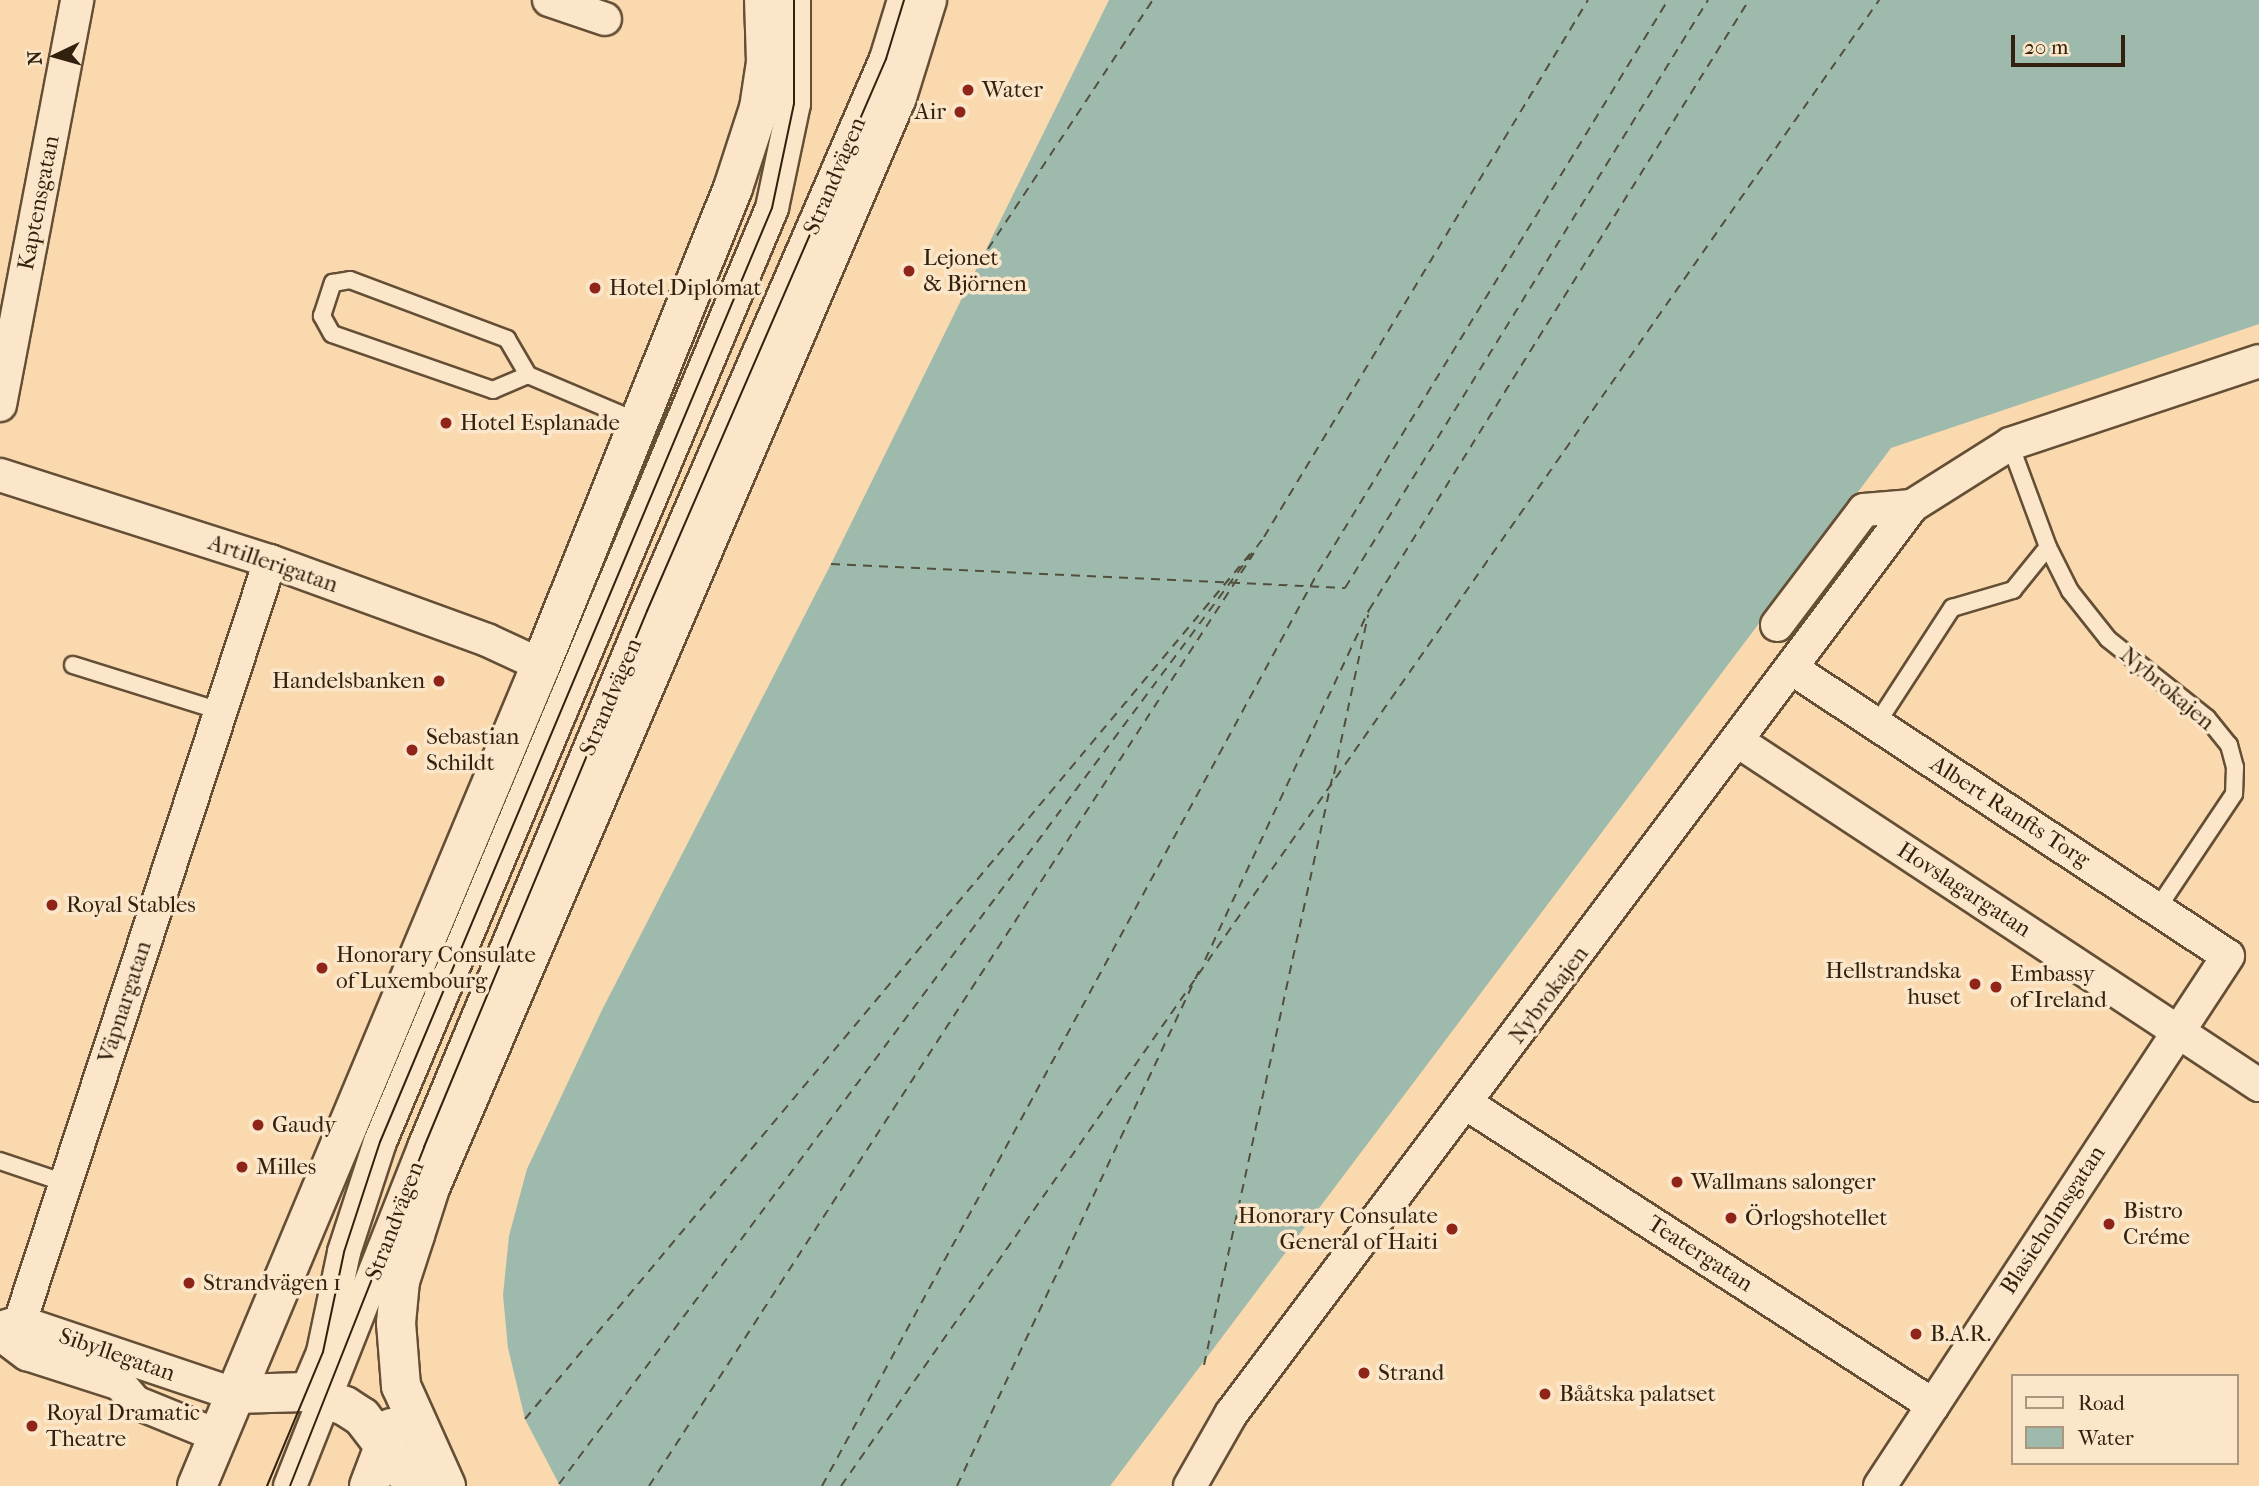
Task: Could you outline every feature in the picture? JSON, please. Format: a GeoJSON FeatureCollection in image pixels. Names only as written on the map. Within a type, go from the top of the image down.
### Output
{"type":"FeatureCollection","features":[{"type":"Feature","properties":{"kind":"street","name":"Kaptensgatan"},"geometry":{"type":"LineString","coordinates":[[0,405],[77,0]]}},
{"type":"Feature","properties":{"kind":"street"},"geometry":{"type":"LineString","coordinates":[[549,0],[605,19]]}},
{"type":"Feature","properties":{"kind":"street"},"geometry":{"type":"LineString","coordinates":[[197,1486],[216,1434],[541,665],[733,188],[759,108],[766,62],[764,0]]}},
{"type":"Feature","properties":{"kind":"street","name":"Strandvägen"},"geometry":{"type":"LineString","coordinates":[[316,1395],[345,1252],[380,1142],[772,208],[794,104],[794,0]]}},
{"type":"Feature","properties":{"kind":"street","name":"Strandvägen"},"geometry":{"type":"LineString","coordinates":[[316,1395],[429,1135],[647,611],[886,59],[904,0]]}},
{"type":"Feature","properties":{"kind":"street","name":"Strandvägen"},"geometry":{"type":"LineString","coordinates":[[402,1393],[396,1323],[400,1281],[430,1188],[897,97],[927,0]]}},
{"type":"Feature","properties":{"kind":"street","name":"Nybrokajen"},"geometry":{"type":"LineString","coordinates":[[1190,1486],[1238,1404],[1739,743],[1791,668],[1912,506],[2010,444],[2259,361]]}},
{"type":"Feature","properties":{"kind":"street","name":"Artillerigatan"},"geometry":{"type":"LineString","coordinates":[[0,475],[270,561],[487,640],[541,665]]}},
{"type":"Feature","properties":{"kind":"street","name":"Nybrokajen"},"geometry":{"type":"LineString","coordinates":[[1777,625],[1864,510],[1912,506]]}},
{"type":"Feature","properties":{"kind":"street","name":"Väpnargatan"},"geometry":{"type":"LineString","coordinates":[[7,1328],[65,1183],[270,561]]}},
{"type":"Feature","properties":{"kind":"street","name":"Albert Ranfts Torg"},"geometry":{"type":"LineString","coordinates":[[1791,668],[2228,956]]}},
{"type":"Feature","properties":{"kind":"street","name":"Hovslagargatan"},"geometry":{"type":"LineString","coordinates":[[1739,743],[2259,1084]]}},
{"type":"Feature","properties":{"kind":"street","name":"Blasieholmsgatan"},"geometry":{"type":"LineString","coordinates":[[1880,1486],[2228,956]]}},
{"type":"Feature","properties":{"kind":"street","name":"Teatergatan"},"geometry":{"type":"LineString","coordinates":[[1467,1104],[1933,1405]]}},
{"type":"Feature","properties":{"kind":"street","name":"Sibyllegatan"},"geometry":{"type":"LineString","coordinates":[[7,1328],[234,1394]]}},
{"type":"Feature","properties":{"kind":"street","name":"Sibyllegatan"},"geometry":{"type":"LineString","coordinates":[[7,1328],[27,1354],[120,1384],[135,1402],[216,1434]]}},
{"type":"Feature","properties":{"kind":"street"},"geometry":{"type":"LineString","coordinates":[[369,1486],[402,1393]]}},
{"type":"Feature","properties":{"kind":"street"},"geometry":{"type":"LineString","coordinates":[[402,1393],[446,1486]]}},
{"type":"Feature","properties":{"kind":"street"},"geometry":{"type":"LineString","coordinates":[[234,1394],[316,1395],[362,1417],[415,1486]]}},
{"type":"Feature","properties":{"kind":"street"},"geometry":{"type":"LineString","coordinates":[[267,1486],[316,1395]]}},
{"type":"Feature","properties":{"kind":"street"},"geometry":{"type":"LineString","coordinates":[[290,1486],[316,1395]]}},
{"type":"Feature","properties":{"kind":"street"},"geometry":{"type":"LineString","coordinates":[[184,1486],[216,1434]]}},
{"type":"Feature","properties":{"kind":"lane"},"geometry":{"type":"LineString","coordinates":[[528,375],[493,390],[332,334],[322,316],[334,284],[350,281],[507,339],[528,375],[637,421]]}},
{"type":"Feature","properties":{"kind":"lane","name":"Nybrokajen"},"geometry":{"type":"LineString","coordinates":[[2010,444],[2048,547],[2070,591],[2108,639],[2207,718],[2229,745],[2235,767],[2234,794],[2157,909]]}},
{"type":"Feature","properties":{"kind":"lane"},"geometry":{"type":"LineString","coordinates":[[1876,724],[1952,608],[2012,590],[2048,547]]}},
{"type":"Feature","properties":{"kind":"lane"},"geometry":{"type":"LineString","coordinates":[[73,666],[220,711]]}},
{"type":"Feature","properties":{"kind":"lane"},"geometry":{"type":"LineString","coordinates":[[0,1161],[65,1183]]}},
{"type":"Feature","properties":{"kind":"water"},"geometry":{"type":"Polygon","coordinates":[[[1109,0],[2259,0],[2259,324],[1891,448],[1110,1486],[560,1486],[525,1419],[508,1348],[503,1295],[509,1236],[527,1169],[602,1010],[831,564],[1109,0]]]}},
{"type":"Feature","properties":{"kind":"ferry route"},"geometry":{"type":"LineString","coordinates":[[988,249],[1153,0]]}},
{"type":"Feature","properties":{"kind":"ferry route"},"geometry":{"type":"LineString","coordinates":[[559,1484],[1264,537],[1588,0]]}},
{"type":"Feature","properties":{"kind":"ferry route"},"geometry":{"type":"LineString","coordinates":[[822,1486],[1318,572],[1668,0]]}},
{"type":"Feature","properties":{"kind":"ferry route"},"geometry":{"type":"LineString","coordinates":[[831,564],[1345,588],[1708,0]]}},
{"type":"Feature","properties":{"kind":"ferry route"},"geometry":{"type":"LineString","coordinates":[[1205,960],[1369,610],[1749,0]]}},
{"type":"Feature","properties":{"kind":"ferry route"},"geometry":{"type":"LineString","coordinates":[[841,1486],[1879,0]]}},
{"type":"Feature","properties":{"kind":"ferry route"},"geometry":{"type":"LineString","coordinates":[[649,1486],[1254,553]]}},
{"type":"Feature","properties":{"kind":"ferry route"},"geometry":{"type":"LineString","coordinates":[[525,1419],[1250,554]]}},
{"type":"Feature","properties":{"kind":"ferry route"},"geometry":{"type":"LineString","coordinates":[[1334,774],[1368,615]]}},
{"type":"Feature","properties":{"kind":"ferry route"},"geometry":{"type":"LineString","coordinates":[[1204,1365],[1332,779]]}},
{"type":"Feature","properties":{"kind":"ferry route"},"geometry":{"type":"LineString","coordinates":[[957,1486],[1199,971]]}},
{"type":"Feature","properties":{"kind":"tram line"},"geometry":{"type":"LineString","coordinates":[[267,1486],[323,1352],[344,1252],[380,1142],[772,208],[794,104],[794,0]]}},
{"type":"Feature","properties":{"kind":"tram line"},"geometry":{"type":"LineString","coordinates":[[290,1486],[424,1147],[647,611],[886,59],[904,0]]}},
{"type":"Feature","properties":{"kind":"place","name":"Water"},"geometry":{"type":"Point","coordinates":[968,90]}},
{"type":"Feature","properties":{"kind":"place","name":"Air"},"geometry":{"type":"Point","coordinates":[960,112]}},
{"type":"Feature","properties":{"kind":"place","name":"Lejonet & Björnen"},"geometry":{"type":"Point","coordinates":[909,271]}},
{"type":"Feature","properties":{"kind":"place","name":"Hotel Diplomat"},"geometry":{"type":"Point","coordinates":[595,288]}},
{"type":"Feature","properties":{"kind":"place","name":"Hotel Esplanade"},"geometry":{"type":"Point","coordinates":[446,423]}},
{"type":"Feature","properties":{"kind":"place","name":"Handelsbanken"},"geometry":{"type":"Point","coordinates":[439,681]}},
{"type":"Feature","properties":{"kind":"place","name":"Sebastian Schildt"},"geometry":{"type":"Point","coordinates":[412,750]}},
{"type":"Feature","properties":{"kind":"place","name":"Royal Stables"},"geometry":{"type":"Point","coordinates":[52,905]}},
{"type":"Feature","properties":{"kind":"place","name":"Honorary Consulate of Luxembourg"},"geometry":{"type":"Point","coordinates":[322,968]}},
{"type":"Feature","properties":{"kind":"place","name":"Hellstrandska huset"},"geometry":{"type":"Point","coordinates":[1975,984]}},
{"type":"Feature","properties":{"kind":"place","name":"Embassy of Ireland"},"geometry":{"type":"Point","coordinates":[1996,987]}},
{"type":"Feature","properties":{"kind":"place","name":"Gaudy"},"geometry":{"type":"Point","coordinates":[258,1125]}},
{"type":"Feature","properties":{"kind":"place","name":"Milles"},"geometry":{"type":"Point","coordinates":[242,1167]}},
{"type":"Feature","properties":{"kind":"place","name":"Wallmans salonger"},"geometry":{"type":"Point","coordinates":[1677,1182]}},
{"type":"Feature","properties":{"kind":"place","name":"Örlogshotellet"},"geometry":{"type":"Point","coordinates":[1731,1218]}},
{"type":"Feature","properties":{"kind":"place","name":"Bistro Créme"},"geometry":{"type":"Point","coordinates":[2109,1224]}},
{"type":"Feature","properties":{"kind":"place","name":"Honorary Consulate General of Haiti"},"geometry":{"type":"Point","coordinates":[1452,1229]}},
{"type":"Feature","properties":{"kind":"place","name":"Strandvägen 1"},"geometry":{"type":"Point","coordinates":[189,1283]}},
{"type":"Feature","properties":{"kind":"place","name":"B.A.R."},"geometry":{"type":"Point","coordinates":[1916,1334]}},
{"type":"Feature","properties":{"kind":"place","name":"Strand"},"geometry":{"type":"Point","coordinates":[1364,1373]}},
{"type":"Feature","properties":{"kind":"place","name":"Bååtska palatset"},"geometry":{"type":"Point","coordinates":[1545,1394]}},
{"type":"Feature","properties":{"kind":"place","name":"Royal Dramatic Theatre"},"geometry":{"type":"Point","coordinates":[32,1426]}}]}
